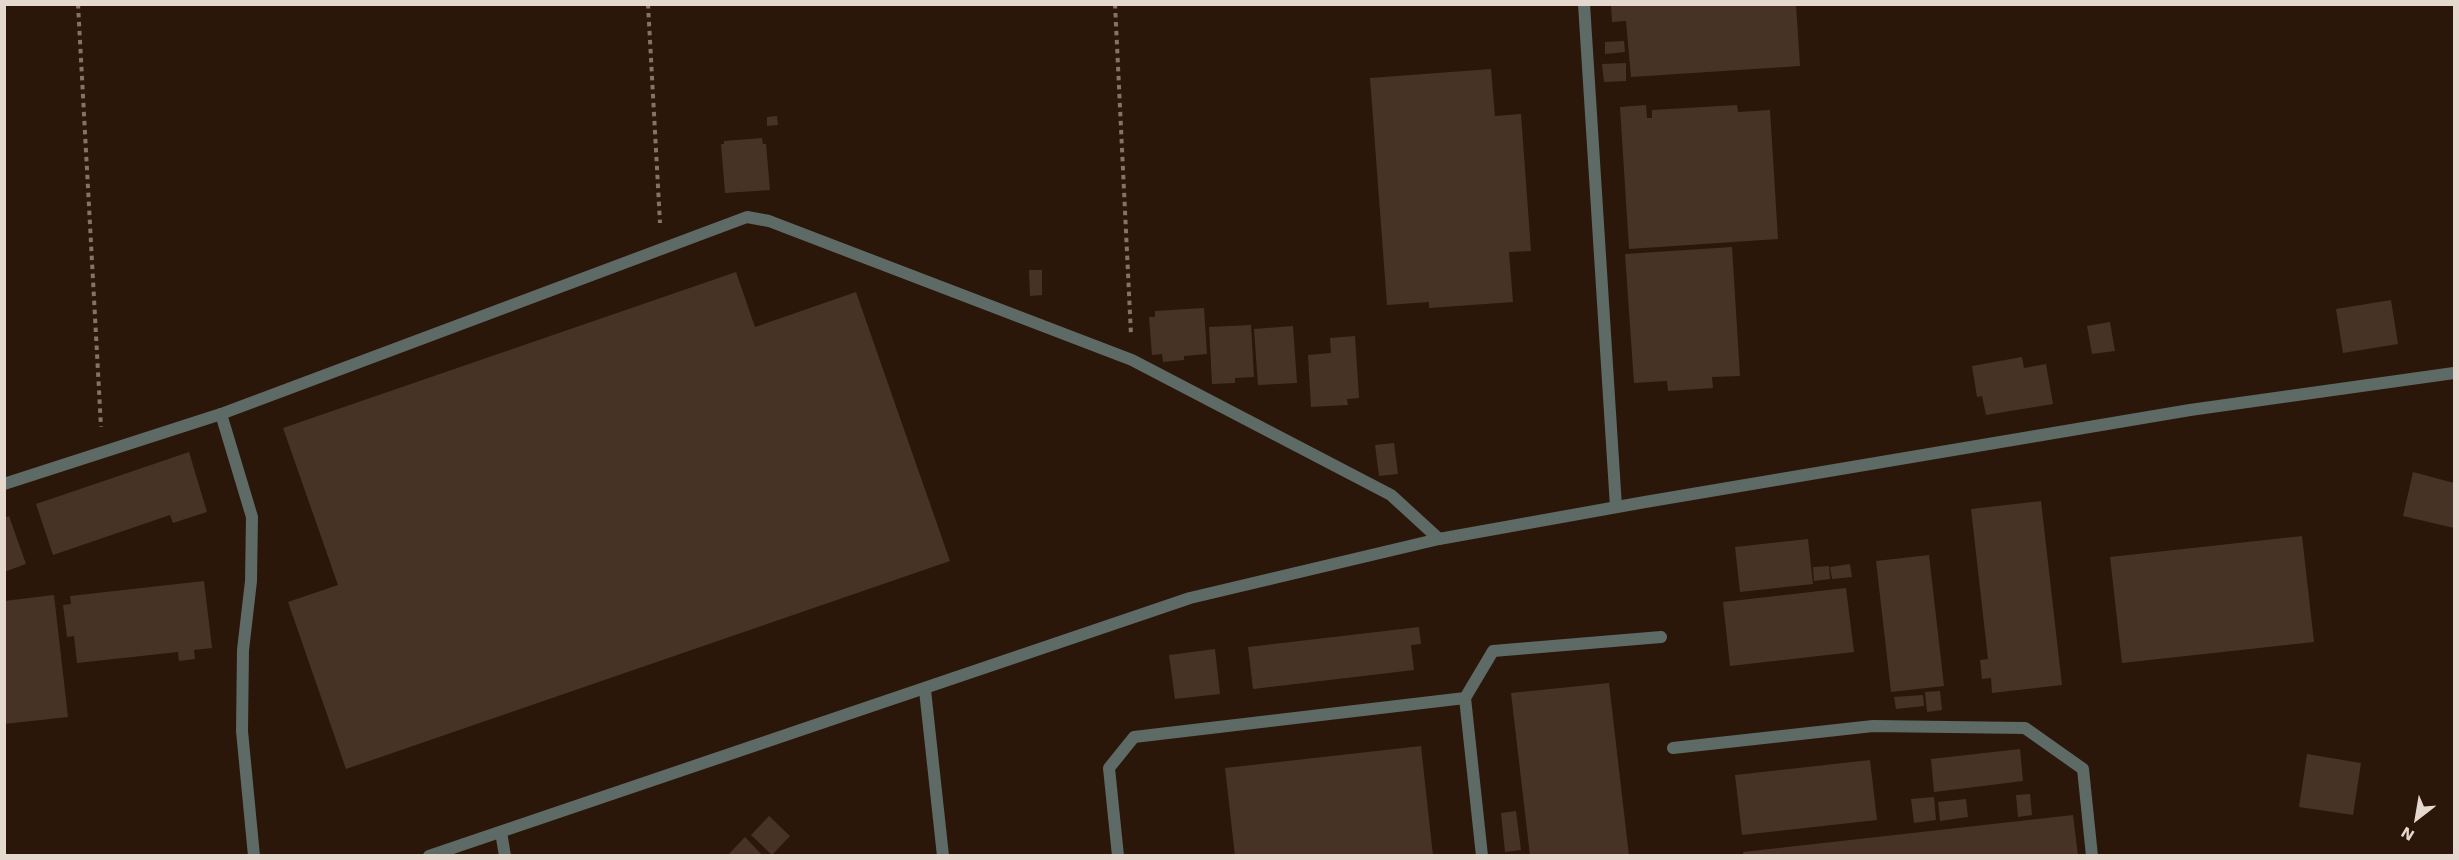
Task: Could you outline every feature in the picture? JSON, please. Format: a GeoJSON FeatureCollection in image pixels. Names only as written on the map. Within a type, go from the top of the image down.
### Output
{"type":"FeatureCollection","features":[{"type":"Feature","properties":{"kind":"street"},"geometry":{"type":"LineString","coordinates":[[1584,4],[1616,507]]}},
{"type":"Feature","properties":{"kind":"street"},"geometry":{"type":"LineString","coordinates":[[4,484],[102,455],[221,414],[747,217],[769,221],[1132,360],[1391,495],[1439,539]]}},
{"type":"Feature","properties":{"kind":"street"},"geometry":{"type":"LineString","coordinates":[[429,855],[925,690],[1190,598],[1439,539],[1616,507],[2190,410],[2454,373]]}},
{"type":"Feature","properties":{"kind":"street"},"geometry":{"type":"LineString","coordinates":[[221,414],[252,517],[251,580],[243,650],[242,731],[254,855]]}},
{"type":"Feature","properties":{"kind":"street"},"geometry":{"type":"LineString","coordinates":[[1482,855],[1465,698],[1493,651],[1660,638]]}},
{"type":"Feature","properties":{"kind":"street"},"geometry":{"type":"LineString","coordinates":[[925,690],[943,855]]}},
{"type":"Feature","properties":{"kind":"street"},"geometry":{"type":"LineString","coordinates":[[1118,855],[1109,768],[1134,737],[1465,698]]}},
{"type":"Feature","properties":{"kind":"street"},"geometry":{"type":"LineString","coordinates":[[1673,748],[1873,726],[2025,728],[2083,769],[2092,855]]}},
{"type":"Feature","properties":{"kind":"street"},"geometry":{"type":"LineString","coordinates":[[501,832],[505,855]]}},
{"type":"Feature","properties":{"kind":"path"},"geometry":{"type":"LineString","coordinates":[[78,4],[102,455]]}},
{"type":"Feature","properties":{"kind":"path"},"geometry":{"type":"LineString","coordinates":[[648,4],[661,248]]}},
{"type":"Feature","properties":{"kind":"path"},"geometry":{"type":"LineString","coordinates":[[1115,4],[1132,360]]}},
{"type":"Feature","properties":{"kind":"building"},"geometry":{"type":"Polygon","coordinates":[[[1611,4],[1796,4],[1800,66],[1631,77],[1626,21],[1612,22],[1611,4]]]}},
{"type":"Feature","properties":{"kind":"building"},"geometry":{"type":"Polygon","coordinates":[[[1624,41],[1625,52],[1605,54],[1605,42],[1624,41]]]}},
{"type":"Feature","properties":{"kind":"building"},"geometry":{"type":"Polygon","coordinates":[[[1626,63],[1626,81],[1604,82],[1602,64],[1626,63]]]}},
{"type":"Feature","properties":{"kind":"building"},"geometry":{"type":"Polygon","coordinates":[[[1491,69],[1495,116],[1521,114],[1531,251],[1509,252],[1513,302],[1429,308],[1429,302],[1387,305],[1370,78],[1491,69]]]}},
{"type":"Feature","properties":{"kind":"building"},"geometry":{"type":"Polygon","coordinates":[[[1646,105],[1647,118],[1652,118],[1652,110],[1737,105],[1738,112],[1770,110],[1778,239],[1629,249],[1620,107],[1646,105]]]}},
{"type":"Feature","properties":{"kind":"building"},"geometry":{"type":"Polygon","coordinates":[[[777,116],[778,125],[767,126],[767,117],[777,116]]]}},
{"type":"Feature","properties":{"kind":"building"},"geometry":{"type":"Polygon","coordinates":[[[762,138],[763,144],[766,144],[770,190],[725,193],[721,144],[724,144],[724,141],[762,138]]]}},
{"type":"Feature","properties":{"kind":"building"},"geometry":{"type":"Polygon","coordinates":[[[1732,247],[1740,376],[1712,377],[1713,388],[1668,391],[1667,381],[1634,383],[1625,254],[1732,247]]]}},
{"type":"Feature","properties":{"kind":"building"},"geometry":{"type":"Polygon","coordinates":[[[1029,270],[1042,270],[1042,295],[1030,296],[1029,270]]]}},
{"type":"Feature","properties":{"kind":"building"},"geometry":{"type":"Polygon","coordinates":[[[736,272],[755,327],[856,292],[950,561],[346,769],[288,602],[338,585],[283,428],[736,272]]]}},
{"type":"Feature","properties":{"kind":"building"},"geometry":{"type":"Polygon","coordinates":[[[2391,300],[2398,344],[2343,353],[2336,309],[2391,300]]]}},
{"type":"Feature","properties":{"kind":"building"},"geometry":{"type":"Polygon","coordinates":[[[1204,308],[1207,354],[1184,356],[1184,360],[1163,362],[1162,354],[1152,355],[1149,317],[1155,317],[1155,311],[1204,308]]]}},
{"type":"Feature","properties":{"kind":"building"},"geometry":{"type":"Polygon","coordinates":[[[2110,322],[2115,351],[2092,354],[2087,326],[2110,322]]]}},
{"type":"Feature","properties":{"kind":"building"},"geometry":{"type":"Polygon","coordinates":[[[1251,325],[1254,377],[1235,378],[1235,383],[1212,384],[1209,327],[1251,325]]]}},
{"type":"Feature","properties":{"kind":"building"},"geometry":{"type":"Polygon","coordinates":[[[1293,326],[1297,383],[1258,385],[1254,329],[1293,326]]]}},
{"type":"Feature","properties":{"kind":"building"},"geometry":{"type":"Polygon","coordinates":[[[1355,336],[1359,398],[1347,399],[1348,405],[1311,407],[1308,355],[1331,353],[1330,338],[1355,336]]]}},
{"type":"Feature","properties":{"kind":"building"},"geometry":{"type":"Polygon","coordinates":[[[2022,357],[2024,368],[2046,364],[2053,404],[1986,415],[1982,396],[1977,397],[1972,366],[2022,357]]]}},
{"type":"Feature","properties":{"kind":"building"},"geometry":{"type":"Polygon","coordinates":[[[1394,443],[1398,474],[1379,476],[1375,445],[1394,443]]]}},
{"type":"Feature","properties":{"kind":"building"},"geometry":{"type":"Polygon","coordinates":[[[189,452],[207,512],[173,523],[170,515],[53,555],[36,504],[189,452]]]}},
{"type":"Feature","properties":{"kind":"building"},"geometry":{"type":"Polygon","coordinates":[[[2413,472],[2454,483],[2454,528],[2403,516],[2413,472]]]}},
{"type":"Feature","properties":{"kind":"building"},"geometry":{"type":"Polygon","coordinates":[[[2041,501],[2062,685],[1992,693],[1991,678],[1982,679],[1980,660],[1988,659],[1971,509],[2041,501]]]}},
{"type":"Feature","properties":{"kind":"building"},"geometry":{"type":"Polygon","coordinates":[[[9,516],[26,564],[4,572],[4,518],[9,516]]]}},
{"type":"Feature","properties":{"kind":"building"},"geometry":{"type":"Polygon","coordinates":[[[2302,536],[2314,642],[2122,663],[2110,557],[2302,536]]]}},
{"type":"Feature","properties":{"kind":"building"},"geometry":{"type":"Polygon","coordinates":[[[1808,539],[1813,584],[1740,592],[1735,547],[1808,539]]]}},
{"type":"Feature","properties":{"kind":"building"},"geometry":{"type":"Polygon","coordinates":[[[1929,555],[1944,686],[1891,692],[1876,561],[1929,555]]]}},
{"type":"Feature","properties":{"kind":"building"},"geometry":{"type":"Polygon","coordinates":[[[1850,564],[1852,577],[1832,579],[1830,567],[1850,564]]]}},
{"type":"Feature","properties":{"kind":"building"},"geometry":{"type":"Polygon","coordinates":[[[1829,566],[1830,579],[1814,581],[1813,567],[1829,566]]]}},
{"type":"Feature","properties":{"kind":"building"},"geometry":{"type":"Polygon","coordinates":[[[204,581],[212,648],[194,650],[195,659],[179,661],[178,652],[77,663],[74,636],[67,637],[63,605],[71,604],[70,596],[204,581]]]}},
{"type":"Feature","properties":{"kind":"building"},"geometry":{"type":"Polygon","coordinates":[[[1846,588],[1854,652],[1730,666],[1723,602],[1846,588]]]}},
{"type":"Feature","properties":{"kind":"building"},"geometry":{"type":"Polygon","coordinates":[[[54,595],[68,717],[4,724],[4,601],[54,595]]]}},
{"type":"Feature","properties":{"kind":"building"},"geometry":{"type":"Polygon","coordinates":[[[1419,627],[1421,644],[1411,645],[1414,670],[1253,689],[1248,647],[1419,627]]]}},
{"type":"Feature","properties":{"kind":"building"},"geometry":{"type":"Polygon","coordinates":[[[1215,649],[1220,694],[1175,699],[1169,655],[1215,649]]]}},
{"type":"Feature","properties":{"kind":"building"},"geometry":{"type":"Polygon","coordinates":[[[1609,683],[1629,856],[1530,856],[1511,693],[1609,683]]]}},
{"type":"Feature","properties":{"kind":"building"},"geometry":{"type":"Polygon","coordinates":[[[1940,691],[1942,710],[1927,712],[1925,692],[1940,691]]]}},
{"type":"Feature","properties":{"kind":"building"},"geometry":{"type":"Polygon","coordinates":[[[1923,695],[1924,706],[1896,709],[1894,697],[1923,695]]]}},
{"type":"Feature","properties":{"kind":"building"},"geometry":{"type":"Polygon","coordinates":[[[1421,746],[1433,856],[1235,856],[1225,768],[1421,746]]]}},
{"type":"Feature","properties":{"kind":"building"},"geometry":{"type":"Polygon","coordinates":[[[2020,749],[2023,781],[1934,792],[1931,759],[2020,749]]]}},
{"type":"Feature","properties":{"kind":"building"},"geometry":{"type":"Polygon","coordinates":[[[2307,754],[2361,763],[2353,815],[2299,807],[2307,754]]]}},
{"type":"Feature","properties":{"kind":"building"},"geometry":{"type":"Polygon","coordinates":[[[1870,760],[1877,820],[1742,835],[1735,775],[1870,760]]]}},
{"type":"Feature","properties":{"kind":"building"},"geometry":{"type":"Polygon","coordinates":[[[2030,794],[2032,815],[2018,817],[2016,795],[2030,794]]]}},
{"type":"Feature","properties":{"kind":"building"},"geometry":{"type":"Polygon","coordinates":[[[1934,797],[1936,820],[1914,823],[1911,799],[1934,797]]]}},
{"type":"Feature","properties":{"kind":"building"},"geometry":{"type":"Polygon","coordinates":[[[1966,799],[1968,817],[1940,821],[1938,802],[1966,799]]]}},
{"type":"Feature","properties":{"kind":"building"},"geometry":{"type":"Polygon","coordinates":[[[1516,811],[1521,850],[1505,852],[1501,813],[1516,811]]]}},
{"type":"Feature","properties":{"kind":"building"},"geometry":{"type":"Polygon","coordinates":[[[2073,815],[2078,856],[1744,856],[1743,852],[2073,815]]]}},
{"type":"Feature","properties":{"kind":"building"},"geometry":{"type":"Polygon","coordinates":[[[769,816],[790,836],[772,855],[751,835],[769,816]]]}},
{"type":"Feature","properties":{"kind":"building"},"geometry":{"type":"Polygon","coordinates":[[[745,837],[763,856],[727,856],[745,837]]]}}]}
